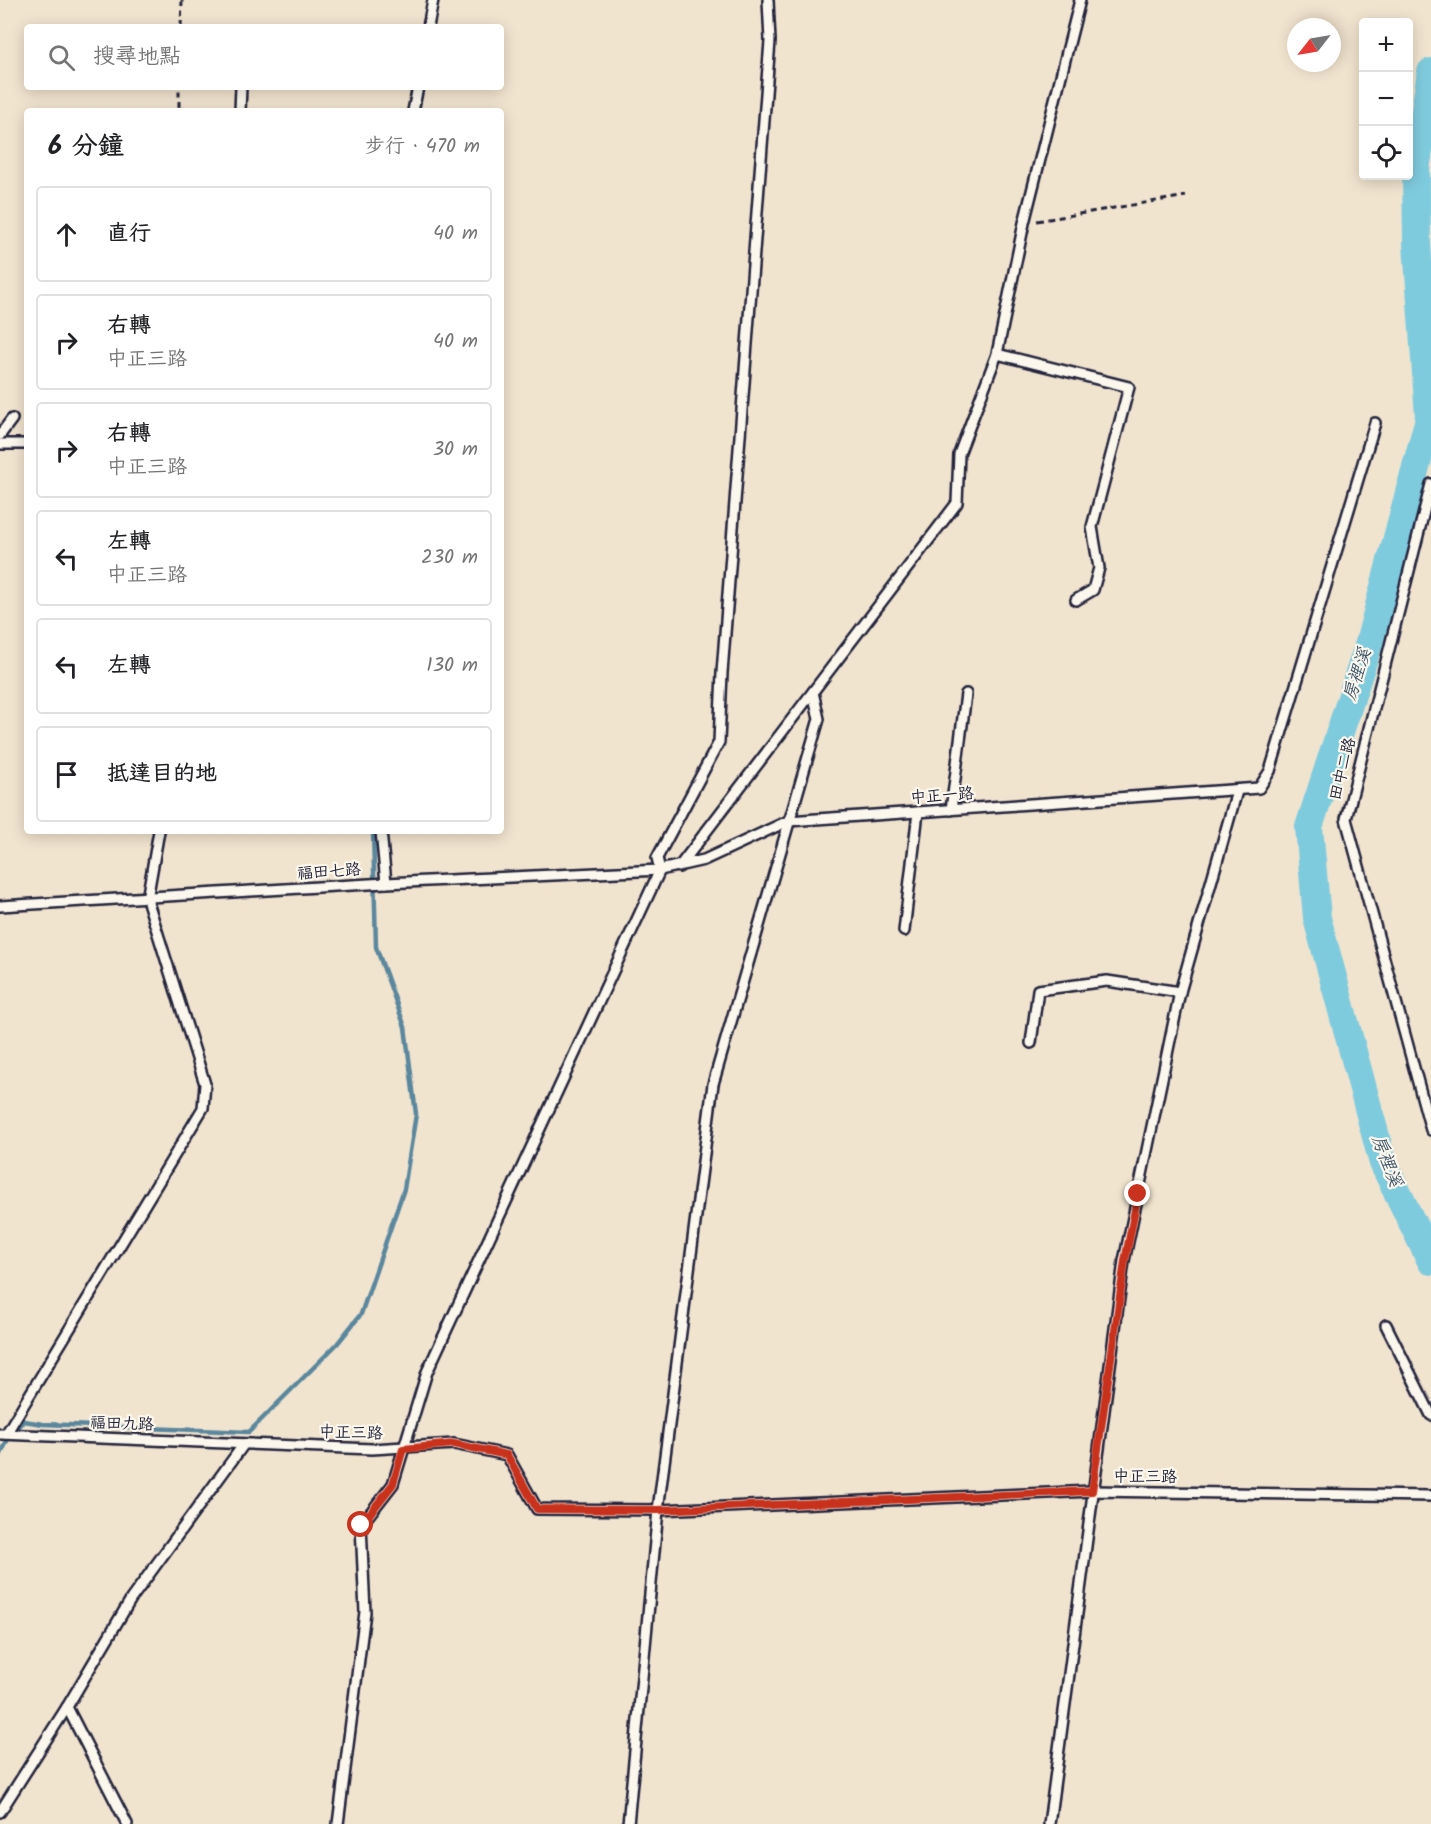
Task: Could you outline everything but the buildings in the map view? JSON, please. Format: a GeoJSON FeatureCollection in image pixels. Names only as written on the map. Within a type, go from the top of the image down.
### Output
{"type":"FeatureCollection","features":[{"type":"Feature","properties":{"kind":"lane"},"geometry":{"type":"LineString","coordinates":[[429,24],[433,0]]}},
{"type":"Feature","properties":{"kind":"lane"},"geometry":{"type":"LineString","coordinates":[[338,1824],[365,1612],[361,1525],[393,1484],[427,1372],[660,870],[657,858],[719,742],[722,673],[770,41],[768,0]]}},
{"type":"Feature","properties":{"kind":"lane"},"geometry":{"type":"LineString","coordinates":[[679,867],[957,503],[959,454],[997,354],[1024,223],[1080,0]]}},
{"type":"Feature","properties":{"kind":"lane"},"geometry":{"type":"LineString","coordinates":[[240,108],[241,90]]}},
{"type":"Feature","properties":{"kind":"lane"},"geometry":{"type":"LineString","coordinates":[[414,108],[417,90]]}},
{"type":"Feature","properties":{"kind":"lane"},"geometry":{"type":"LineString","coordinates":[[997,354],[1129,387],[1092,527],[1099,568],[1093,590],[1076,600]]}},
{"type":"Feature","properties":{"kind":"lane"},"geometry":{"type":"LineString","coordinates":[[0,435],[12,419]]}},
{"type":"Feature","properties":{"kind":"lane","name":"中正一路"},"geometry":{"type":"LineString","coordinates":[[660,870],[679,867],[745,843],[788,821],[1259,788],[1270,771],[1375,423]]}},
{"type":"Feature","properties":{"kind":"lane"},"geometry":{"type":"LineString","coordinates":[[0,444],[24,444]]}},
{"type":"Feature","properties":{"kind":"lane","name":"田中二路"},"geometry":{"type":"LineString","coordinates":[[1431,484],[1346,819],[1431,1130]]}},
{"type":"Feature","properties":{"kind":"lane"},"geometry":{"type":"LineString","coordinates":[[628,1824],[658,1510],[713,1084],[819,718],[813,692]]}},
{"type":"Feature","properties":{"kind":"lane"},"geometry":{"type":"LineString","coordinates":[[951,810],[966,694]]}},
{"type":"Feature","properties":{"kind":"lane"},"geometry":{"type":"LineString","coordinates":[[1049,1824],[1092,1491],[1125,1261],[1180,992],[1237,791]]}},
{"type":"Feature","properties":{"kind":"lane"},"geometry":{"type":"LineString","coordinates":[[904,931],[918,813]]}},
{"type":"Feature","properties":{"kind":"lane"},"geometry":{"type":"LineString","coordinates":[[3,1434],[202,1108],[205,1084],[147,899],[158,834]]}},
{"type":"Feature","properties":{"kind":"lane"},"geometry":{"type":"LineString","coordinates":[[381,834],[387,883]]}},
{"type":"Feature","properties":{"kind":"lane","name":"福田七路"},"geometry":{"type":"LineString","coordinates":[[0,906],[387,883],[660,870]]}},
{"type":"Feature","properties":{"kind":"lane"},"geometry":{"type":"LineString","coordinates":[[1031,1043],[1038,990],[1107,981],[1180,992]]}},
{"type":"Feature","properties":{"kind":"lane"},"geometry":{"type":"LineString","coordinates":[[1386,1324],[1431,1415]]}},
{"type":"Feature","properties":{"kind":"lane","name":"福田九路"},"geometry":{"type":"LineString","coordinates":[[3,1434],[244,1444]]}},
{"type":"Feature","properties":{"kind":"lane"},"geometry":{"type":"LineString","coordinates":[[0,1812],[67,1707],[131,1599],[244,1444]]}},
{"type":"Feature","properties":{"kind":"lane","name":"中正三路"},"geometry":{"type":"LineString","coordinates":[[244,1444],[403,1449],[454,1444],[507,1455],[537,1509],[658,1510],[1092,1491],[1431,1496]]}},
{"type":"Feature","properties":{"kind":"lane"},"geometry":{"type":"LineString","coordinates":[[67,1707],[127,1824]]}},
{"type":"Feature","properties":{"kind":"path"},"geometry":{"type":"LineString","coordinates":[[181,24],[182,0]]}},
{"type":"Feature","properties":{"kind":"path"},"geometry":{"type":"LineString","coordinates":[[179,90],[179,106]]}},
{"type":"Feature","properties":{"kind":"path"},"geometry":{"type":"LineString","coordinates":[[1024,223],[1186,196]]}},
{"type":"Feature","properties":{"kind":"waterway","name":"房裡溪"},"geometry":{"type":"LineString","coordinates":[[1431,72],[1416,170],[1417,244],[1429,418],[1369,643],[1309,827],[1317,918],[1383,1163],[1431,1261]]}},
{"type":"Feature","properties":{"kind":"waterway"},"geometry":{"type":"LineString","coordinates":[[0,1456],[9,1437],[24,1421],[43,1424],[249,1432],[337,1344],[361,1314],[404,1189],[416,1114],[405,1027],[376,947],[373,834]]}},
{"type":"Feature","properties":{"kind":"route"},"geometry":{"type":"LineString","coordinates":[[361,1525],[393,1484],[403,1449],[454,1444],[507,1455],[537,1509],[658,1510],[1092,1491],[1125,1261],[1138,1194]]}}]}
